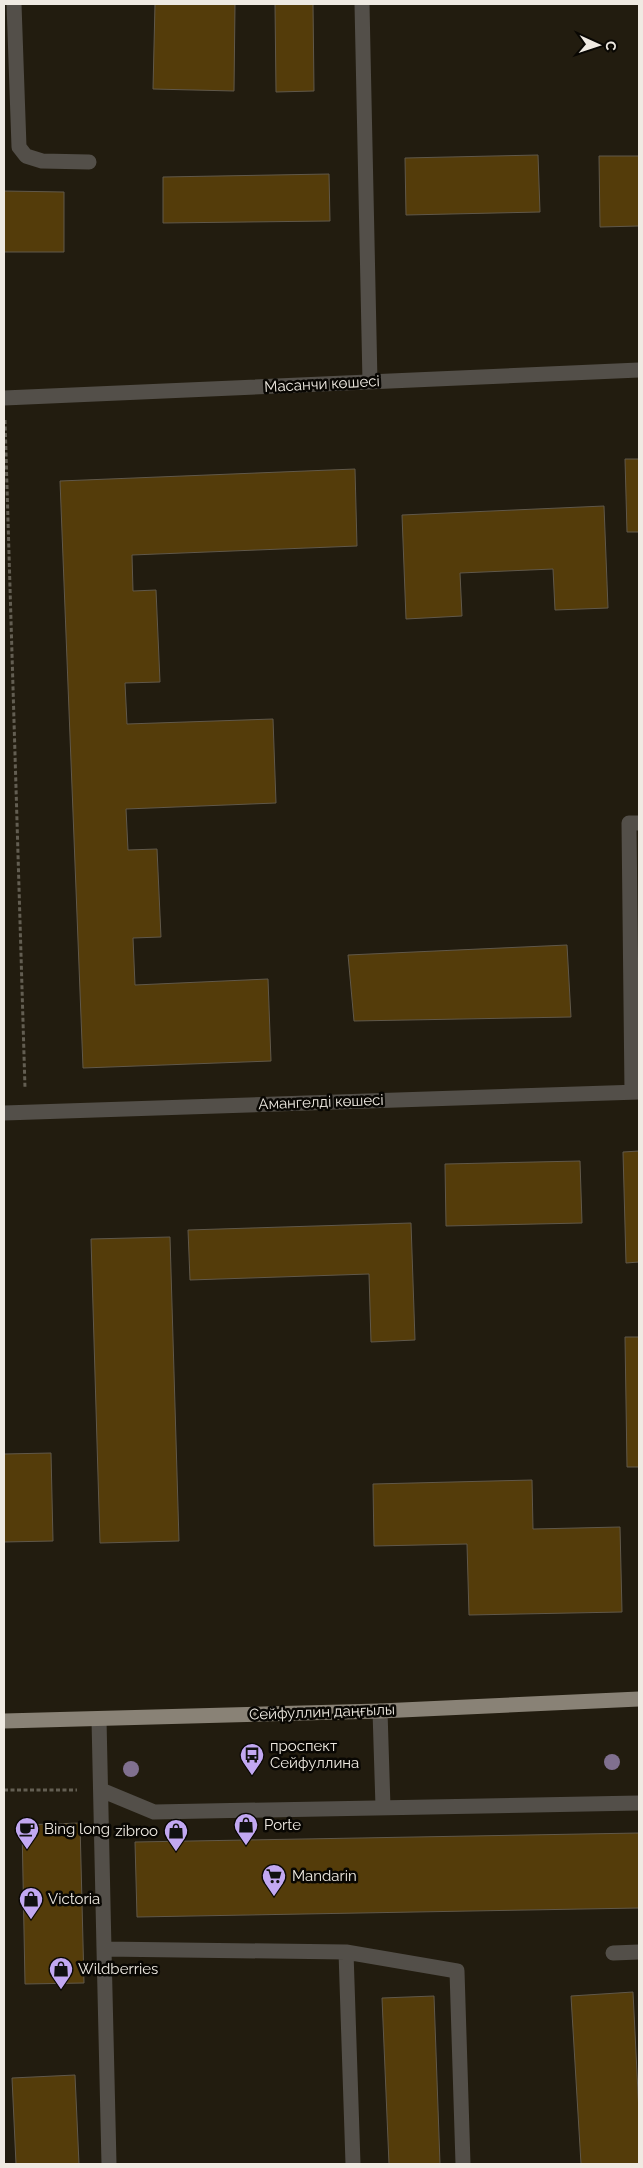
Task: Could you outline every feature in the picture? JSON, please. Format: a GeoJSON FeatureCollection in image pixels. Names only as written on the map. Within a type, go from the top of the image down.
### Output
{"type":"FeatureCollection","features":[{"type":"Feature","properties":{"kind":"main road","name":"Сейфуллин даңғылы"},"geometry":{"type":"LineString","coordinates":[[4,1721],[380,1711],[639,1699]]}},
{"type":"Feature","properties":{"kind":"street"},"geometry":{"type":"LineString","coordinates":[[14,4],[9,23],[19,147],[26,156],[42,161],[89,162]]}},
{"type":"Feature","properties":{"kind":"street"},"geometry":{"type":"LineString","coordinates":[[362,4],[370,382]]}},
{"type":"Feature","properties":{"kind":"street","name":"Масанчи көшесі"},"geometry":{"type":"LineString","coordinates":[[4,398],[639,370]]}},
{"type":"Feature","properties":{"kind":"street"},"geometry":{"type":"LineString","coordinates":[[635,1092],[629,823],[639,823]]}},
{"type":"Feature","properties":{"kind":"street","name":"Амангелді көшесі"},"geometry":{"type":"LineString","coordinates":[[4,1113],[635,1092]]}},
{"type":"Feature","properties":{"kind":"street"},"geometry":{"type":"LineString","coordinates":[[380,1711],[383,1807]]}},
{"type":"Feature","properties":{"kind":"street"},"geometry":{"type":"LineString","coordinates":[[99,1719],[109,2164]]}},
{"type":"Feature","properties":{"kind":"street"},"geometry":{"type":"LineString","coordinates":[[101,1790],[154,1812],[639,1803]]}},
{"type":"Feature","properties":{"kind":"street"},"geometry":{"type":"LineString","coordinates":[[104,1948],[346,1952],[457,1971],[463,2164]]}},
{"type":"Feature","properties":{"kind":"street"},"geometry":{"type":"LineString","coordinates":[[346,1952],[353,2164]]}},
{"type":"Feature","properties":{"kind":"street"},"geometry":{"type":"LineString","coordinates":[[613,1953],[639,1952]]}},
{"type":"Feature","properties":{"kind":"path"},"geometry":{"type":"LineString","coordinates":[[4,398],[26,1112]]}},
{"type":"Feature","properties":{"kind":"path"},"geometry":{"type":"LineString","coordinates":[[4,1790],[101,1790]]}},
{"type":"Feature","properties":{"kind":"building"},"geometry":{"type":"Polygon","coordinates":[[[155,4],[235,4],[234,91],[153,89],[155,4]]]}},
{"type":"Feature","properties":{"kind":"building"},"geometry":{"type":"Polygon","coordinates":[[[275,4],[313,4],[314,91],[276,92],[275,4]]]}},
{"type":"Feature","properties":{"kind":"building"},"geometry":{"type":"Polygon","coordinates":[[[538,155],[540,212],[406,215],[405,158],[538,155]]]}},
{"type":"Feature","properties":{"kind":"building"},"geometry":{"type":"Polygon","coordinates":[[[599,156],[639,156],[639,226],[600,227],[599,156]]]}},
{"type":"Feature","properties":{"kind":"building"},"geometry":{"type":"Polygon","coordinates":[[[329,174],[330,221],[163,223],[163,177],[329,174]]]}},
{"type":"Feature","properties":{"kind":"building"},"geometry":{"type":"Polygon","coordinates":[[[4,191],[64,192],[64,252],[4,252],[4,191]]]}},
{"type":"Feature","properties":{"kind":"building"},"geometry":{"type":"Polygon","coordinates":[[[625,459],[639,459],[639,532],[627,532],[625,459]]]}},
{"type":"Feature","properties":{"kind":"building"},"geometry":{"type":"Polygon","coordinates":[[[355,469],[357,546],[132,555],[133,591],[156,590],[160,682],[125,683],[127,724],[273,719],[276,803],[126,809],[128,850],[157,849],[161,937],[133,938],[135,985],[268,979],[271,1061],[83,1068],[60,481],[355,469]]]}},
{"type":"Feature","properties":{"kind":"building"},"geometry":{"type":"Polygon","coordinates":[[[604,506],[608,608],[555,610],[553,569],[460,573],[462,616],[406,619],[402,515],[604,506]]]}},
{"type":"Feature","properties":{"kind":"building"},"geometry":{"type":"Polygon","coordinates":[[[567,945],[571,1017],[354,1021],[348,955],[567,945]]]}},
{"type":"Feature","properties":{"kind":"building"},"geometry":{"type":"Polygon","coordinates":[[[639,1151],[639,1262],[626,1263],[623,1152],[639,1151]]]}},
{"type":"Feature","properties":{"kind":"building"},"geometry":{"type":"Polygon","coordinates":[[[580,1161],[582,1223],[446,1226],[445,1164],[580,1161]]]}},
{"type":"Feature","properties":{"kind":"building"},"geometry":{"type":"Polygon","coordinates":[[[411,1223],[415,1340],[371,1342],[369,1274],[190,1280],[188,1230],[411,1223]]]}},
{"type":"Feature","properties":{"kind":"building"},"geometry":{"type":"Polygon","coordinates":[[[170,1237],[179,1541],[100,1543],[91,1239],[170,1237]]]}},
{"type":"Feature","properties":{"kind":"building"},"geometry":{"type":"Polygon","coordinates":[[[625,1337],[639,1337],[639,1467],[627,1467],[625,1337]]]}},
{"type":"Feature","properties":{"kind":"building"},"geometry":{"type":"Polygon","coordinates":[[[51,1453],[53,1541],[4,1542],[4,1454],[51,1453]]]}},
{"type":"Feature","properties":{"kind":"building"},"geometry":{"type":"Polygon","coordinates":[[[532,1480],[533,1529],[620,1527],[622,1612],[469,1615],[467,1544],[374,1546],[373,1484],[532,1480]]]}},
{"type":"Feature","properties":{"kind":"building"},"geometry":{"type":"Polygon","coordinates":[[[80,1823],[84,1983],[25,1984],[22,1825],[80,1823]]]}},
{"type":"Feature","properties":{"kind":"building"},"geometry":{"type":"Polygon","coordinates":[[[639,1833],[639,1908],[137,1917],[135,1842],[639,1833]]]}},
{"type":"Feature","properties":{"kind":"building"},"geometry":{"type":"Polygon","coordinates":[[[633,1992],[639,2113],[639,2164],[581,2164],[571,1996],[633,1992]]]}},
{"type":"Feature","properties":{"kind":"building"},"geometry":{"type":"Polygon","coordinates":[[[434,1996],[440,2164],[389,2164],[382,1998],[434,1996]]]}},
{"type":"Feature","properties":{"kind":"building"},"geometry":{"type":"Polygon","coordinates":[[[75,2075],[79,2164],[16,2164],[12,2078],[75,2075]]]}},
{"type":"Feature","properties":{"kind":"place","name":"проспект Сейфуллина"},"geometry":{"type":"Point","coordinates":[252,1776]}},
{"type":"Feature","properties":{"kind":"place","name":"Porte"},"geometry":{"type":"Point","coordinates":[246,1846]}},
{"type":"Feature","properties":{"kind":"place","name":"Bing long"},"geometry":{"type":"Point","coordinates":[27,1850]}},
{"type":"Feature","properties":{"kind":"place","name":"zibroo"},"geometry":{"type":"Point","coordinates":[176,1852]}},
{"type":"Feature","properties":{"kind":"place","name":"Mandarin"},"geometry":{"type":"Point","coordinates":[274,1897]}},
{"type":"Feature","properties":{"kind":"place","name":"Victoria"},"geometry":{"type":"Point","coordinates":[31,1920]}},
{"type":"Feature","properties":{"kind":"place","name":"Wildberries"},"geometry":{"type":"Point","coordinates":[61,1990]}}]}
